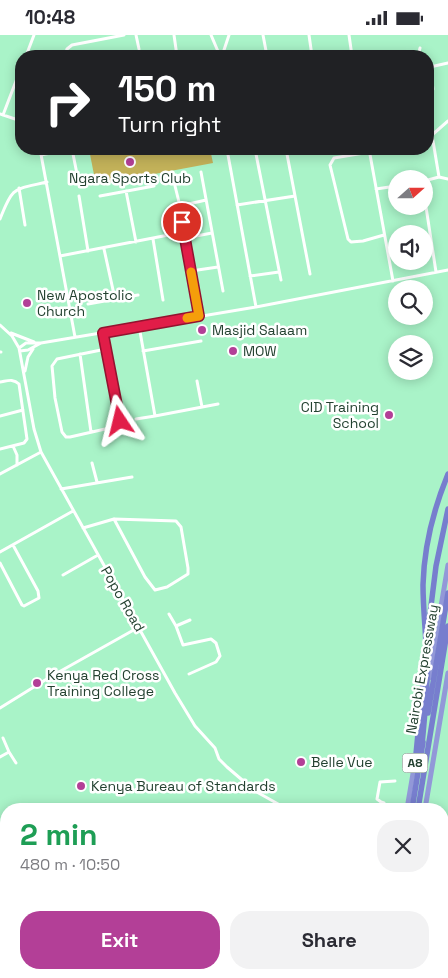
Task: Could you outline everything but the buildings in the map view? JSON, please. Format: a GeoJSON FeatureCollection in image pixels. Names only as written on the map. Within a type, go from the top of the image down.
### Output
{"type":"FeatureCollection","features":[{"type":"Feature","properties":{"kind":"highway"},"geometry":{"type":"LineString","coordinates":[[422,745],[427,681],[423,593],[425,560],[442,488],[448,474]]}},
{"type":"Feature","properties":{"kind":"highway"},"geometry":{"type":"LineString","coordinates":[[416,754],[433,586],[448,510]]}},
{"type":"Feature","properties":{"kind":"highway","name":"A8"},"geometry":{"type":"LineString","coordinates":[[408,803],[448,565]]}},
{"type":"Feature","properties":{"kind":"highway","name":"Nairobi Expressway"},"geometry":{"type":"LineString","coordinates":[[413,803],[448,593]]}},
{"type":"Feature","properties":{"kind":"highway","name":"Nairobi Expressway"},"geometry":{"type":"LineString","coordinates":[[419,803],[448,626]]}},
{"type":"Feature","properties":{"kind":"highway","name":"A8"},"geometry":{"type":"LineString","coordinates":[[426,803],[448,673]]}},
{"type":"Feature","properties":{"kind":"street"},"geometry":{"type":"LineString","coordinates":[[28,50],[34,35]]}},
{"type":"Feature","properties":{"kind":"street"},"geometry":{"type":"LineString","coordinates":[[67,50],[72,45],[124,35]]}},
{"type":"Feature","properties":{"kind":"street"},"geometry":{"type":"LineString","coordinates":[[136,35],[139,49]]}},
{"type":"Feature","properties":{"kind":"street"},"geometry":{"type":"LineString","coordinates":[[174,35],[176,50]]}},
{"type":"Feature","properties":{"kind":"street"},"geometry":{"type":"LineString","coordinates":[[211,35],[218,50]]}},
{"type":"Feature","properties":{"kind":"street"},"geometry":{"type":"LineString","coordinates":[[223,50],[229,35]]}},
{"type":"Feature","properties":{"kind":"street"},"geometry":{"type":"LineString","coordinates":[[263,35],[266,50]]}},
{"type":"Feature","properties":{"kind":"street"},"geometry":{"type":"LineString","coordinates":[[309,35],[311,50]]}},
{"type":"Feature","properties":{"kind":"street"},"geometry":{"type":"LineString","coordinates":[[349,35],[351,50]]}},
{"type":"Feature","properties":{"kind":"street"},"geometry":{"type":"LineString","coordinates":[[434,66],[448,63]]}},
{"type":"Feature","properties":{"kind":"street"},"geometry":{"type":"LineString","coordinates":[[15,82],[1,114],[15,119]]}},
{"type":"Feature","properties":{"kind":"street"},"geometry":{"type":"LineString","coordinates":[[434,132],[448,122]]}},
{"type":"Feature","properties":{"kind":"street"},"geometry":{"type":"LineString","coordinates":[[434,154],[439,177]]}},
{"type":"Feature","properties":{"kind":"street"},"geometry":{"type":"LineString","coordinates":[[41,155],[75,337]]}},
{"type":"Feature","properties":{"kind":"street"},"geometry":{"type":"LineString","coordinates":[[72,155],[78,179]]}},
{"type":"Feature","properties":{"kind":"street"},"geometry":{"type":"LineString","coordinates":[[228,155],[256,307]]}},
{"type":"Feature","properties":{"kind":"street"},"geometry":{"type":"LineString","coordinates":[[256,155],[281,280]]}},
{"type":"Feature","properties":{"kind":"street"},"geometry":{"type":"LineString","coordinates":[[287,155],[310,274]]}},
{"type":"Feature","properties":{"kind":"street"},"geometry":{"type":"LineString","coordinates":[[347,155],[334,158],[330,165],[348,239],[351,242],[363,241],[384,235]]}},
{"type":"Feature","properties":{"kind":"street"},"geometry":{"type":"LineString","coordinates":[[370,155],[393,280]]}},
{"type":"Feature","properties":{"kind":"street"},"geometry":{"type":"LineString","coordinates":[[201,172],[223,291]]}},
{"type":"Feature","properties":{"kind":"street"},"geometry":{"type":"LineString","coordinates":[[433,179],[439,177],[448,179]]}},
{"type":"Feature","properties":{"kind":"street"},"geometry":{"type":"LineString","coordinates":[[173,178],[180,206],[199,316]]}},
{"type":"Feature","properties":{"kind":"street"},"geometry":{"type":"LineString","coordinates":[[0,219],[10,196],[19,188],[47,182]]}},
{"type":"Feature","properties":{"kind":"street"},"geometry":{"type":"LineString","coordinates":[[100,196],[154,185]]}},
{"type":"Feature","properties":{"kind":"street"},"geometry":{"type":"LineString","coordinates":[[376,189],[388,187]]}},
{"type":"Feature","properties":{"kind":"street"},"geometry":{"type":"LineString","coordinates":[[19,188],[25,225]]}},
{"type":"Feature","properties":{"kind":"street"},"geometry":{"type":"LineString","coordinates":[[126,191],[136,242]]}},
{"type":"Feature","properties":{"kind":"street"},"geometry":{"type":"LineString","coordinates":[[79,196],[88,251]]}},
{"type":"Feature","properties":{"kind":"street"},"geometry":{"type":"LineString","coordinates":[[237,205],[295,196]]}},
{"type":"Feature","properties":{"kind":"street"},"geometry":{"type":"LineString","coordinates":[[180,206],[206,200]]}},
{"type":"Feature","properties":{"kind":"street"},"geometry":{"type":"LineString","coordinates":[[427,215],[436,272]]}},
{"type":"Feature","properties":{"kind":"street"},"geometry":{"type":"LineString","coordinates":[[60,256],[184,232]]}},
{"type":"Feature","properties":{"kind":"street"},"geometry":{"type":"LineString","coordinates":[[196,236],[212,233]]}},
{"type":"Feature","properties":{"kind":"street"},"geometry":{"type":"LineString","coordinates":[[153,239],[163,300]]}},
{"type":"Feature","properties":{"kind":"street"},"geometry":{"type":"LineString","coordinates":[[104,249],[115,299]]}},
{"type":"Feature","properties":{"kind":"street"},"geometry":{"type":"LineString","coordinates":[[190,271],[218,267]]}},
{"type":"Feature","properties":{"kind":"street"},"geometry":{"type":"LineString","coordinates":[[398,280],[448,270]]}},
{"type":"Feature","properties":{"kind":"street"},"geometry":{"type":"LineString","coordinates":[[250,276],[279,272]]}},
{"type":"Feature","properties":{"kind":"street"},"geometry":{"type":"LineString","coordinates":[[8,332],[41,343],[256,307],[388,282]]}},
{"type":"Feature","properties":{"kind":"street"},"geometry":{"type":"LineString","coordinates":[[88,304],[138,295]]}},
{"type":"Feature","properties":{"kind":"street"},"geometry":{"type":"LineString","coordinates":[[0,325],[8,332],[19,349],[25,351],[41,343]]}},
{"type":"Feature","properties":{"kind":"street"},"geometry":{"type":"LineString","coordinates":[[139,326],[155,416]]}},
{"type":"Feature","properties":{"kind":"street"},"geometry":{"type":"LineString","coordinates":[[103,333],[120,421],[114,427],[66,437],[62,432],[52,365],[57,359],[106,349]]}},
{"type":"Feature","properties":{"kind":"street"},"geometry":{"type":"LineString","coordinates":[[143,351],[200,341]]}},
{"type":"Feature","properties":{"kind":"street"},"geometry":{"type":"LineString","coordinates":[[19,349],[26,343],[34,342]]}},
{"type":"Feature","properties":{"kind":"street"},"geometry":{"type":"LineString","coordinates":[[24,375],[28,357],[35,347]]}},
{"type":"Feature","properties":{"kind":"street","name":"Popo Road"},"geometry":{"type":"LineString","coordinates":[[19,349],[34,429],[41,452],[187,713],[195,727],[214,748],[219,759],[239,779],[276,803]]}},
{"type":"Feature","properties":{"kind":"street"},"geometry":{"type":"LineString","coordinates":[[80,354],[91,432]]}},
{"type":"Feature","properties":{"kind":"street"},"geometry":{"type":"LineString","coordinates":[[0,382],[11,380],[19,384],[27,441],[0,449]]}},
{"type":"Feature","properties":{"kind":"street"},"geometry":{"type":"LineString","coordinates":[[197,381],[202,407]]}},
{"type":"Feature","properties":{"kind":"street"},"geometry":{"type":"LineString","coordinates":[[136,419],[218,404]]}},
{"type":"Feature","properties":{"kind":"street"},"geometry":{"type":"LineString","coordinates":[[0,416],[23,410]]}},
{"type":"Feature","properties":{"kind":"street"},"geometry":{"type":"LineString","coordinates":[[12,446],[17,455],[17,465]]}},
{"type":"Feature","properties":{"kind":"street"},"geometry":{"type":"LineString","coordinates":[[0,474],[41,452]]}},
{"type":"Feature","properties":{"kind":"street"},"geometry":{"type":"LineString","coordinates":[[92,463],[97,483]]}},
{"type":"Feature","properties":{"kind":"street"},"geometry":{"type":"LineString","coordinates":[[61,489],[132,477]]}},
{"type":"Feature","properties":{"kind":"street"},"geometry":{"type":"LineString","coordinates":[[0,552],[73,511]]}},
{"type":"Feature","properties":{"kind":"street"},"geometry":{"type":"LineString","coordinates":[[83,528],[114,519],[171,520],[178,522],[181,525],[188,574],[168,587],[155,591],[145,577],[114,519]]}},
{"type":"Feature","properties":{"kind":"street"},"geometry":{"type":"LineString","coordinates":[[0,563],[22,605],[29,604],[38,598],[38,591],[13,545]]}},
{"type":"Feature","properties":{"kind":"street"},"geometry":{"type":"LineString","coordinates":[[63,575],[98,555]]}},
{"type":"Feature","properties":{"kind":"street"},"geometry":{"type":"LineString","coordinates":[[169,614],[183,645],[211,639],[216,643],[220,652],[216,662],[189,674]]}},
{"type":"Feature","properties":{"kind":"street"},"geometry":{"type":"LineString","coordinates":[[176,626],[190,620]]}},
{"type":"Feature","properties":{"kind":"street"},"geometry":{"type":"LineString","coordinates":[[0,708],[50,677],[140,627]]}},
{"type":"Feature","properties":{"kind":"street"},"geometry":{"type":"LineString","coordinates":[[3,738],[16,763]]}},
{"type":"Feature","properties":{"kind":"street"},"geometry":{"type":"LineString","coordinates":[[0,757],[9,752]]}},
{"type":"Feature","properties":{"kind":"street"},"geometry":{"type":"LineString","coordinates":[[384,803],[377,799],[380,782],[395,781]]}},
{"type":"Feature","properties":{"kind":"shaded area"},"geometry":{"type":"Polygon","coordinates":[[[90,155],[211,155],[213,163],[96,185],[90,155]]]}},
{"type":"Feature","properties":{"kind":"slow traffic"},"geometry":{"type":"LineString","coordinates":[[187,318],[199,316],[191,272]]}},
{"type":"Feature","properties":{"kind":"place","name":"Ngara Sports Club"},"geometry":{"type":"Point","coordinates":[130,162]}},
{"type":"Feature","properties":{"kind":"place","name":"New Apostolic Church"},"geometry":{"type":"Point","coordinates":[27,303]}},
{"type":"Feature","properties":{"kind":"place","name":"Masjid Salaam"},"geometry":{"type":"Point","coordinates":[202,330]}},
{"type":"Feature","properties":{"kind":"place","name":"MOW"},"geometry":{"type":"Point","coordinates":[233,351]}},
{"type":"Feature","properties":{"kind":"place","name":"CID Training School"},"geometry":{"type":"Point","coordinates":[389,415]}},
{"type":"Feature","properties":{"kind":"place","name":"Kenya Red Cross Training College"},"geometry":{"type":"Point","coordinates":[37,683]}},
{"type":"Feature","properties":{"kind":"place","name":"Belle Vue"},"geometry":{"type":"Point","coordinates":[301,762]}},
{"type":"Feature","properties":{"kind":"place","name":"Kenya Bureau of Standards"},"geometry":{"type":"Point","coordinates":[81,786]}},
{"type":"Feature","properties":{"kind":"route"},"geometry":{"type":"LineString","coordinates":[[120,421],[103,333],[199,316],[182,222]]}}]}
